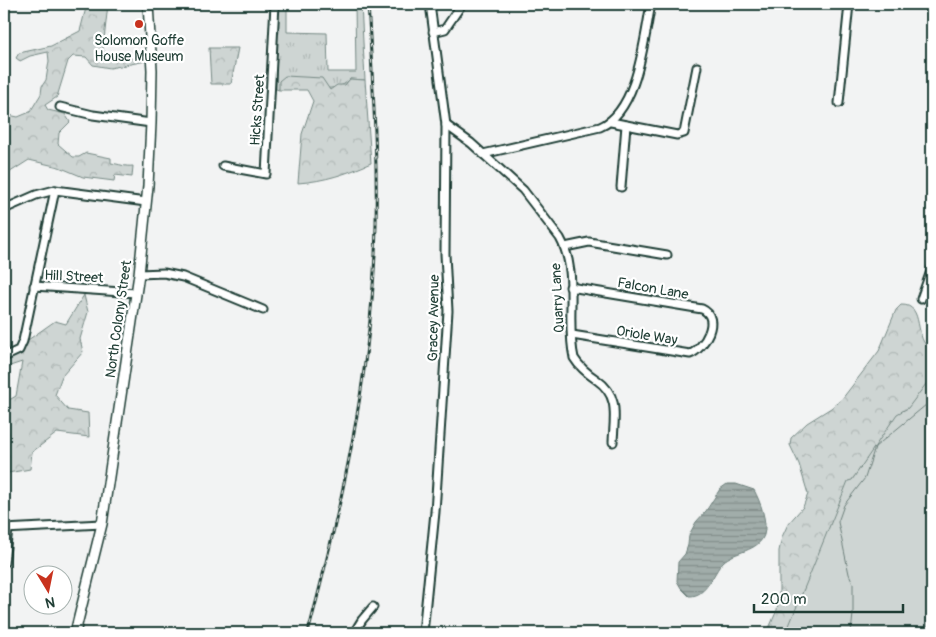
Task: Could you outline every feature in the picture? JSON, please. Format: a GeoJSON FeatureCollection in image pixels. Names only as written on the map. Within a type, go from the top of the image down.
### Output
{"type":"FeatureCollection","features":[{"type":"Feature","properties":{"kind":"main road","name":"North Colony Street"},"geometry":{"type":"LineString","coordinates":[[75,633],[102,524],[139,274],[152,123],[148,4]]}},
{"type":"Feature","properties":{"kind":"street","name":"Hicks Street"},"geometry":{"type":"LineString","coordinates":[[222,166],[266,174],[275,4]]}},
{"type":"Feature","properties":{"kind":"street","name":"Gracey Avenue"},"geometry":{"type":"LineString","coordinates":[[423,633],[435,512],[448,311],[445,254],[446,125],[430,4]]}},
{"type":"Feature","properties":{"kind":"street"},"geometry":{"type":"LineString","coordinates":[[433,32],[444,29],[462,4]]}},
{"type":"Feature","properties":{"kind":"street"},"geometry":{"type":"LineString","coordinates":[[484,154],[600,128],[611,122],[620,110],[636,77],[643,52],[650,4]]}},
{"type":"Feature","properties":{"kind":"street"},"geometry":{"type":"LineString","coordinates":[[839,103],[849,4]]}},
{"type":"Feature","properties":{"kind":"street"},"geometry":{"type":"LineString","coordinates":[[611,122],[677,135],[684,132],[697,67]]}},
{"type":"Feature","properties":{"kind":"street"},"geometry":{"type":"LineString","coordinates":[[60,107],[93,115],[152,123]]}},
{"type":"Feature","properties":{"kind":"street","name":"Quarry Lane"},"geometry":{"type":"LineString","coordinates":[[446,125],[463,136],[484,154],[528,196],[565,246],[569,262],[573,352],[577,364],[607,388],[613,398],[615,412],[613,442]]}},
{"type":"Feature","properties":{"kind":"street"},"geometry":{"type":"LineString","coordinates":[[621,186],[626,125]]}},
{"type":"Feature","properties":{"kind":"street"},"geometry":{"type":"LineString","coordinates":[[4,209],[36,195],[55,190],[146,202]]}},
{"type":"Feature","properties":{"kind":"street"},"geometry":{"type":"LineString","coordinates":[[34,286],[55,190]]}},
{"type":"Feature","properties":{"kind":"street"},"geometry":{"type":"LineString","coordinates":[[565,246],[589,242],[667,255]]}},
{"type":"Feature","properties":{"kind":"street"},"geometry":{"type":"LineString","coordinates":[[921,299],[932,268]]}},
{"type":"Feature","properties":{"kind":"street"},"geometry":{"type":"LineString","coordinates":[[139,274],[164,273],[183,277],[263,310]]}},
{"type":"Feature","properties":{"kind":"street","name":"Hill Street"},"geometry":{"type":"LineString","coordinates":[[4,357],[15,353],[21,347],[34,286],[136,293]]}},
{"type":"Feature","properties":{"kind":"street","name":"Falcon Lane"},"geometry":{"type":"LineString","coordinates":[[570,287],[702,309],[707,311],[712,318],[708,333]]}},
{"type":"Feature","properties":{"kind":"street","name":"Oriole Way"},"geometry":{"type":"LineString","coordinates":[[572,335],[690,354],[699,349],[708,333]]}},
{"type":"Feature","properties":{"kind":"street"},"geometry":{"type":"LineString","coordinates":[[4,563],[6,529],[102,524]]}},
{"type":"Feature","properties":{"kind":"street"},"geometry":{"type":"LineString","coordinates":[[354,633],[373,608]]}},
{"type":"Feature","properties":{"kind":"green space"},"geometry":{"type":"Polygon","coordinates":[[[87,4],[108,4],[103,49],[108,59],[129,60],[138,55],[146,61],[110,68],[93,65],[86,57],[73,56],[68,61],[57,97],[45,105],[48,110],[65,114],[70,122],[59,133],[58,144],[73,157],[79,157],[86,153],[111,158],[111,163],[133,166],[132,177],[115,175],[114,181],[83,177],[59,167],[29,160],[4,176],[4,114],[18,117],[30,112],[41,94],[42,86],[46,80],[49,61],[48,52],[30,56],[20,61],[16,58],[19,53],[51,46],[80,31],[87,4]]]}},
{"type":"Feature","properties":{"kind":"green space"},"geometry":{"type":"Polygon","coordinates":[[[276,4],[287,4],[287,32],[327,33],[328,72],[356,72],[355,4],[361,4],[365,80],[350,79],[344,84],[327,88],[280,81],[279,90],[276,89],[276,4]]]}},
{"type":"Feature","properties":{"kind":"green space"},"geometry":{"type":"Polygon","coordinates":[[[209,48],[238,48],[231,84],[211,84],[209,48]]]}},
{"type":"Feature","properties":{"kind":"green space"},"geometry":{"type":"Polygon","coordinates":[[[285,76],[322,78],[330,90],[337,85],[345,85],[350,79],[365,80],[371,163],[317,181],[298,183],[302,134],[313,101],[307,90],[279,90],[279,81],[285,76]]]}},
{"type":"Feature","properties":{"kind":"green space"},"geometry":{"type":"Polygon","coordinates":[[[84,295],[88,312],[80,339],[83,352],[62,376],[55,395],[68,410],[88,413],[89,437],[57,433],[32,452],[30,469],[8,473],[4,479],[4,403],[16,396],[22,362],[10,366],[6,362],[22,349],[28,340],[55,321],[66,324],[84,295]]]}},
{"type":"Feature","properties":{"kind":"green space"},"geometry":{"type":"Polygon","coordinates":[[[901,305],[909,306],[914,310],[922,339],[932,350],[932,633],[764,633],[770,626],[777,610],[779,551],[782,537],[788,524],[803,507],[808,494],[799,464],[790,445],[791,438],[807,423],[842,399],[879,351],[896,310],[901,305]]]}},
{"type":"Feature","properties":{"kind":"green space"},"geometry":{"type":"Polygon","coordinates":[[[932,376],[932,633],[786,633],[848,481],[852,480],[897,414],[908,408],[932,376]]]}},
{"type":"Feature","properties":{"kind":"shaded area"},"geometry":{"type":"Polygon","coordinates":[[[727,484],[736,484],[754,490],[764,518],[764,535],[757,545],[723,562],[701,593],[689,596],[677,581],[678,562],[685,554],[689,535],[696,522],[706,511],[720,489],[727,484]]]}},
{"type":"Feature","properties":{"kind":"waterway"},"geometry":{"type":"LineString","coordinates":[[851,633],[853,583],[849,574],[838,522],[844,505],[865,478],[875,447],[932,400]]}},
{"type":"Feature","properties":{"kind":"railway"},"geometry":{"type":"LineString","coordinates":[[308,633],[332,539],[352,445],[367,350],[372,302],[376,191],[375,129],[368,4]]}},
{"type":"Feature","properties":{"kind":"place","name":"Solomon Goffe House Museum"},"geometry":{"type":"Point","coordinates":[139,24]}}]}
